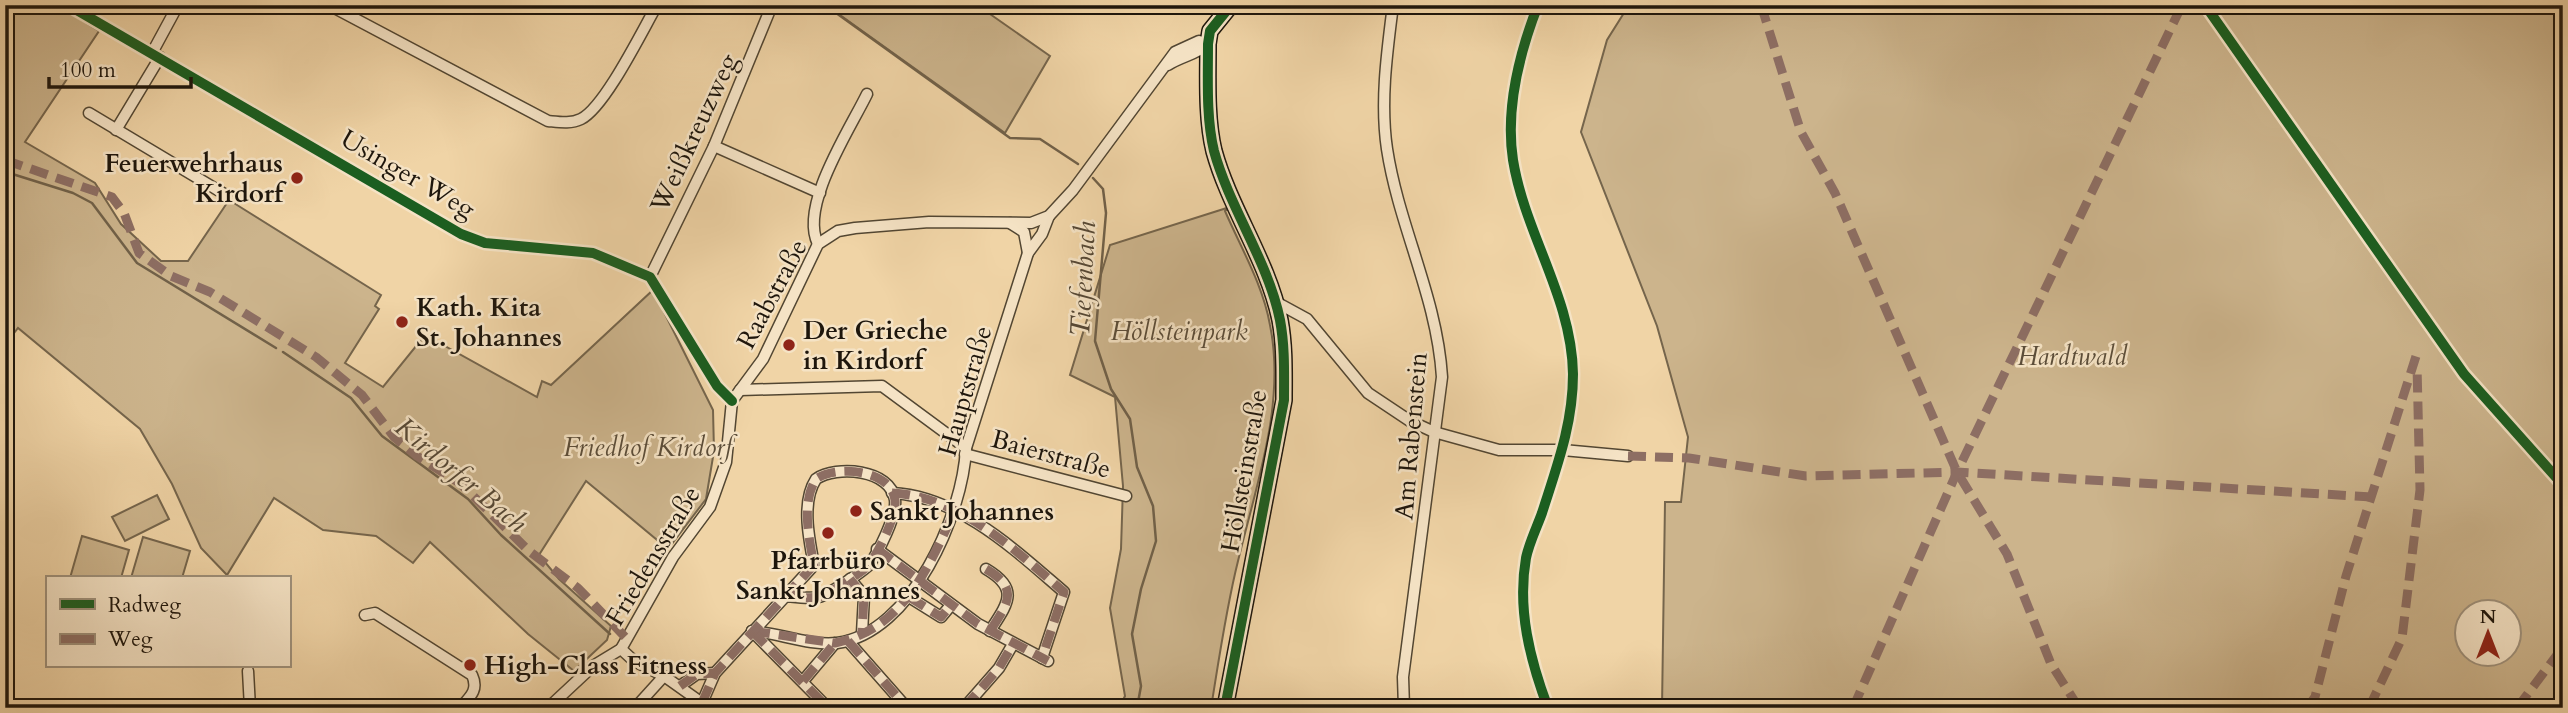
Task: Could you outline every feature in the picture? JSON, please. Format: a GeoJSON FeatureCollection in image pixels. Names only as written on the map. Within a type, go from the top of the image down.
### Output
{"type":"FeatureCollection","features":[{"type":"Feature","properties":{"kind":"street","name":"Usinger Weg"},"geometry":{"type":"LineString","coordinates":[[68,5],[461,234],[485,243],[593,253],[650,277]]}},
{"type":"Feature","properties":{"kind":"street"},"geometry":{"type":"LineString","coordinates":[[116,130],[156,55],[178,5]]}},
{"type":"Feature","properties":{"kind":"street"},"geometry":{"type":"LineString","coordinates":[[330,5],[548,121],[559,122],[580,120],[596,107],[657,5]]}},
{"type":"Feature","properties":{"kind":"street","name":"Weißkreuzweg"},"geometry":{"type":"LineString","coordinates":[[650,277],[714,146],[772,5]]}},
{"type":"Feature","properties":{"kind":"street"},"geometry":{"type":"LineString","coordinates":[[1049,216],[1073,190],[1161,69],[1179,58],[1199,53],[1208,44],[1210,31],[1231,5]]}},
{"type":"Feature","properties":{"kind":"street","name":"Am Rabenstein"},"geometry":{"type":"LineString","coordinates":[[1393,5],[1385,62],[1387,149],[1439,338],[1442,377],[1403,677],[1404,708]]}},
{"type":"Feature","properties":{"kind":"street"},"geometry":{"type":"LineString","coordinates":[[1538,5],[1516,75],[1512,115],[1513,161],[1567,320],[1573,372],[1570,425],[1526,558],[1525,614],[1530,659],[1548,708]]}},
{"type":"Feature","properties":{"kind":"street","name":"Höllsteinstraße"},"geometry":{"type":"LineString","coordinates":[[1208,44],[1214,149],[1233,206],[1274,301],[1284,356],[1284,400],[1225,708]]}},
{"type":"Feature","properties":{"kind":"street"},"geometry":{"type":"LineString","coordinates":[[818,244],[812,231],[814,206],[867,94]]}},
{"type":"Feature","properties":{"kind":"street"},"geometry":{"type":"LineString","coordinates":[[89,113],[226,195]]}},
{"type":"Feature","properties":{"kind":"street"},"geometry":{"type":"LineString","coordinates":[[714,146],[820,192]]}},
{"type":"Feature","properties":{"kind":"street","name":"Raabstraße"},"geometry":{"type":"LineString","coordinates":[[732,401],[763,359],[818,244],[838,232],[855,228],[929,222],[1031,223],[1049,216]]}},
{"type":"Feature","properties":{"kind":"street","name":"Hauptstraße"},"geometry":{"type":"LineString","coordinates":[[752,631],[835,643],[848,641],[878,625],[909,597],[922,580],[955,510],[966,451],[1028,253],[1042,234],[1049,216]]}},
{"type":"Feature","properties":{"kind":"street"},"geometry":{"type":"LineString","coordinates":[[1010,223],[1024,232],[1028,253]]}},
{"type":"Feature","properties":{"kind":"street"},"geometry":{"type":"LineString","coordinates":[[650,277],[717,386],[732,401]]}},
{"type":"Feature","properties":{"kind":"street"},"geometry":{"type":"LineString","coordinates":[[1274,301],[1307,319],[1368,393],[1409,421],[1433,432],[1499,450],[1563,450],[1628,456]]}},
{"type":"Feature","properties":{"kind":"street"},"geometry":{"type":"LineString","coordinates":[[740,390],[883,386],[966,451]]}},
{"type":"Feature","properties":{"kind":"street","name":"Friedensstraße"},"geometry":{"type":"LineString","coordinates":[[621,649],[673,557],[714,499],[726,462],[732,401]]}},
{"type":"Feature","properties":{"kind":"street","name":"Baierstraße"},"geometry":{"type":"LineString","coordinates":[[966,451],[1126,496]]}},
{"type":"Feature","properties":{"kind":"street"},"geometry":{"type":"LineString","coordinates":[[548,708],[593,666],[621,649],[634,661],[680,686],[705,706],[715,673],[814,565],[808,519],[809,497],[816,479],[827,474],[852,471],[871,476],[892,493],[916,494],[955,510],[1016,551],[1065,592],[1045,660],[990,631],[877,550]]}},
{"type":"Feature","properties":{"kind":"street"},"geometry":{"type":"LineString","coordinates":[[786,596],[819,597],[869,564],[891,521],[895,506],[892,493]]}},
{"type":"Feature","properties":{"kind":"street"},"geometry":{"type":"LineString","coordinates":[[986,569],[998,576],[1009,590],[1009,596],[990,631]]}},
{"type":"Feature","properties":{"kind":"street"},"geometry":{"type":"LineString","coordinates":[[850,579],[864,596],[862,633]]}},
{"type":"Feature","properties":{"kind":"street"},"geometry":{"type":"LineString","coordinates":[[909,597],[941,617],[951,605]]}},
{"type":"Feature","properties":{"kind":"street"},"geometry":{"type":"LineString","coordinates":[[365,615],[375,613],[472,674],[476,683],[474,692],[460,708]]}},
{"type":"Feature","properties":{"kind":"street"},"geometry":{"type":"LineString","coordinates":[[752,631],[828,708]]}},
{"type":"Feature","properties":{"kind":"street"},"geometry":{"type":"LineString","coordinates":[[848,641],[907,708]]}},
{"type":"Feature","properties":{"kind":"street"},"geometry":{"type":"LineString","coordinates":[[803,681],[835,643]]}},
{"type":"Feature","properties":{"kind":"street"},"geometry":{"type":"LineString","coordinates":[[964,708],[999,668],[1013,644]]}},
{"type":"Feature","properties":{"kind":"street"},"geometry":{"type":"LineString","coordinates":[[248,671],[250,708]]}},
{"type":"Feature","properties":{"kind":"street"},"geometry":{"type":"LineString","coordinates":[[680,686],[697,674],[715,673]]}},
{"type":"Feature","properties":{"kind":"street"},"geometry":{"type":"LineString","coordinates":[[635,708],[664,676]]}},
{"type":"Feature","properties":{"kind":"green space","name":"Friedhof Kirdorf"},"geometry":{"type":"Polygon","coordinates":[[[5,5],[57,5],[99,31],[25,142],[95,183],[121,224],[161,261],[188,261],[229,200],[381,295],[375,306],[379,309],[345,363],[383,387],[425,335],[537,397],[542,381],[551,385],[653,290],[713,410],[714,451],[706,499],[668,549],[586,481],[539,555],[559,579],[611,626],[607,640],[574,671],[528,634],[430,542],[413,563],[376,536],[323,530],[274,498],[227,575],[201,548],[172,484],[140,429],[18,328],[11,337],[5,333],[5,5]]]}},
{"type":"Feature","properties":{"kind":"green space"},"geometry":{"type":"Polygon","coordinates":[[[826,5],[977,5],[1050,56],[1005,133],[826,5]]]}},
{"type":"Feature","properties":{"kind":"green space","name":"Hardtwald"},"geometry":{"type":"Polygon","coordinates":[[[1629,5],[2563,5],[2563,708],[1662,708],[1665,502],[1681,502],[1688,437],[1657,326],[1581,132],[1607,40],[1629,5]]]}},
{"type":"Feature","properties":{"kind":"green space","name":"Höllsteinpark"},"geometry":{"type":"Polygon","coordinates":[[[1233,206],[1225,211],[1257,281],[1267,310],[1274,355],[1274,385],[1267,444],[1230,597],[1211,708],[1119,708],[1125,696],[1110,608],[1121,549],[1123,486],[1115,397],[1070,375],[1110,245],[1233,206]]]}},
{"type":"Feature","properties":{"kind":"green space"},"geometry":{"type":"Polygon","coordinates":[[[157,495],[169,519],[125,541],[112,517],[157,495]]]}},
{"type":"Feature","properties":{"kind":"green space"},"geometry":{"type":"Polygon","coordinates":[[[82,536],[129,550],[122,576],[71,576],[82,536]]]}},
{"type":"Feature","properties":{"kind":"green space"},"geometry":{"type":"Polygon","coordinates":[[[143,537],[190,551],[183,576],[132,576],[143,537]]]}},
{"type":"Feature","properties":{"kind":"waterway","name":"Tiefenbach"},"geometry":{"type":"LineString","coordinates":[[825,5],[1010,138],[1040,139],[1078,164]]}},
{"type":"Feature","properties":{"kind":"waterway","name":"Kirdorfer Bach"},"geometry":{"type":"LineString","coordinates":[[6,172],[73,193],[92,203],[137,263],[276,348]]}},
{"type":"Feature","properties":{"kind":"waterway","name":"Tiefenbach"},"geometry":{"type":"LineString","coordinates":[[1093,178],[1103,189],[1106,213],[1095,341],[1111,389],[1130,419],[1137,467],[1153,506],[1156,541],[1141,589],[1132,634],[1141,686],[1137,708]]}},
{"type":"Feature","properties":{"kind":"waterway","name":"Kirdorfer Bach"},"geometry":{"type":"LineString","coordinates":[[283,352],[351,398],[382,436],[468,499],[501,535],[610,634]]}},
{"type":"Feature","properties":{"kind":"marked path"},"geometry":{"type":"LineString","coordinates":[[1761,5],[1801,132],[1835,193],[1957,472],[2007,554],[2051,664],[2079,708]]}},
{"type":"Feature","properties":{"kind":"marked path"},"geometry":{"type":"LineString","coordinates":[[1853,708],[1957,472],[2182,5]]}},
{"type":"Feature","properties":{"kind":"marked path"},"geometry":{"type":"LineString","coordinates":[[5,160],[112,197],[124,213],[139,253],[171,276],[210,292],[316,357],[362,395],[394,437],[417,456],[461,484],[529,551],[578,588],[628,640]]}},
{"type":"Feature","properties":{"kind":"marked path"},"geometry":{"type":"LineString","coordinates":[[2307,708],[2315,697],[2346,576],[2417,353]]}},
{"type":"Feature","properties":{"kind":"marked path"},"geometry":{"type":"LineString","coordinates":[[2369,708],[2402,638],[2420,490],[2417,366]]}},
{"type":"Feature","properties":{"kind":"marked path"},"geometry":{"type":"LineString","coordinates":[[1628,456],[1689,458],[1806,476],[1957,472],[2372,497]]}},
{"type":"Feature","properties":{"kind":"marked path"},"geometry":{"type":"LineString","coordinates":[[702,703],[715,673],[814,565],[807,509],[811,488],[816,479],[849,471],[874,476],[884,482],[891,490],[895,507],[886,534],[869,565],[845,583],[819,597],[786,596]]}},
{"type":"Feature","properties":{"kind":"marked path"},"geometry":{"type":"LineString","coordinates":[[892,493],[917,496],[963,515],[1006,543],[1064,592],[1042,658]]}},
{"type":"Feature","properties":{"kind":"marked path"},"geometry":{"type":"LineString","coordinates":[[752,631],[835,643],[859,636],[896,610],[911,592],[924,573],[955,510]]}},
{"type":"Feature","properties":{"kind":"marked path"},"geometry":{"type":"LineString","coordinates":[[877,549],[978,624],[1048,661]]}},
{"type":"Feature","properties":{"kind":"marked path"},"geometry":{"type":"LineString","coordinates":[[986,569],[997,576],[1007,590],[1006,604],[990,631]]}},
{"type":"Feature","properties":{"kind":"marked path"},"geometry":{"type":"LineString","coordinates":[[850,579],[864,596],[862,633]]}},
{"type":"Feature","properties":{"kind":"marked path"},"geometry":{"type":"LineString","coordinates":[[909,597],[941,617],[951,605]]}},
{"type":"Feature","properties":{"kind":"marked path"},"geometry":{"type":"LineString","coordinates":[[752,631],[828,708]]}},
{"type":"Feature","properties":{"kind":"marked path"},"geometry":{"type":"LineString","coordinates":[[848,641],[907,708]]}},
{"type":"Feature","properties":{"kind":"marked path"},"geometry":{"type":"LineString","coordinates":[[803,681],[835,643]]}},
{"type":"Feature","properties":{"kind":"marked path"},"geometry":{"type":"LineString","coordinates":[[964,708],[999,668],[1013,644]]}},
{"type":"Feature","properties":{"kind":"marked path"},"geometry":{"type":"LineString","coordinates":[[2517,708],[2563,647]]}},
{"type":"Feature","properties":{"kind":"marked path"},"geometry":{"type":"LineString","coordinates":[[680,686],[697,674],[715,673]]}},
{"type":"Feature","properties":{"kind":"cycle path"},"geometry":{"type":"LineString","coordinates":[[68,5],[461,234],[485,243],[593,253],[650,277],[717,386],[732,401]]}},
{"type":"Feature","properties":{"kind":"cycle path"},"geometry":{"type":"LineString","coordinates":[[1225,708],[1284,400],[1283,340],[1274,298],[1229,194],[1211,138],[1208,44],[1210,31],[1231,5]]}},
{"type":"Feature","properties":{"kind":"cycle path"},"geometry":{"type":"LineString","coordinates":[[1538,5],[1515,81],[1511,140],[1513,160],[1527,214],[1565,319],[1573,374],[1563,445],[1527,552],[1524,577],[1527,634],[1548,708]]}},
{"type":"Feature","properties":{"kind":"cycle path"},"geometry":{"type":"LineString","coordinates":[[2205,5],[2464,374],[2563,485]]}},
{"type":"Feature","properties":{"kind":"place","name":"Feuerwehrhaus Kirdorf"},"geometry":{"type":"Point","coordinates":[297,178]}},
{"type":"Feature","properties":{"kind":"place","name":"Kath. Kita St. Johannes"},"geometry":{"type":"Point","coordinates":[402,322]}},
{"type":"Feature","properties":{"kind":"place","name":"Der Grieche in Kirdorf"},"geometry":{"type":"Point","coordinates":[789,345]}},
{"type":"Feature","properties":{"kind":"place","name":"Sankt Johannes"},"geometry":{"type":"Point","coordinates":[856,511]}},
{"type":"Feature","properties":{"kind":"place","name":"Pfarrbüro Sankt Johannes"},"geometry":{"type":"Point","coordinates":[828,533]}},
{"type":"Feature","properties":{"kind":"place","name":"High-Class Fitness"},"geometry":{"type":"Point","coordinates":[470,665]}}]}
